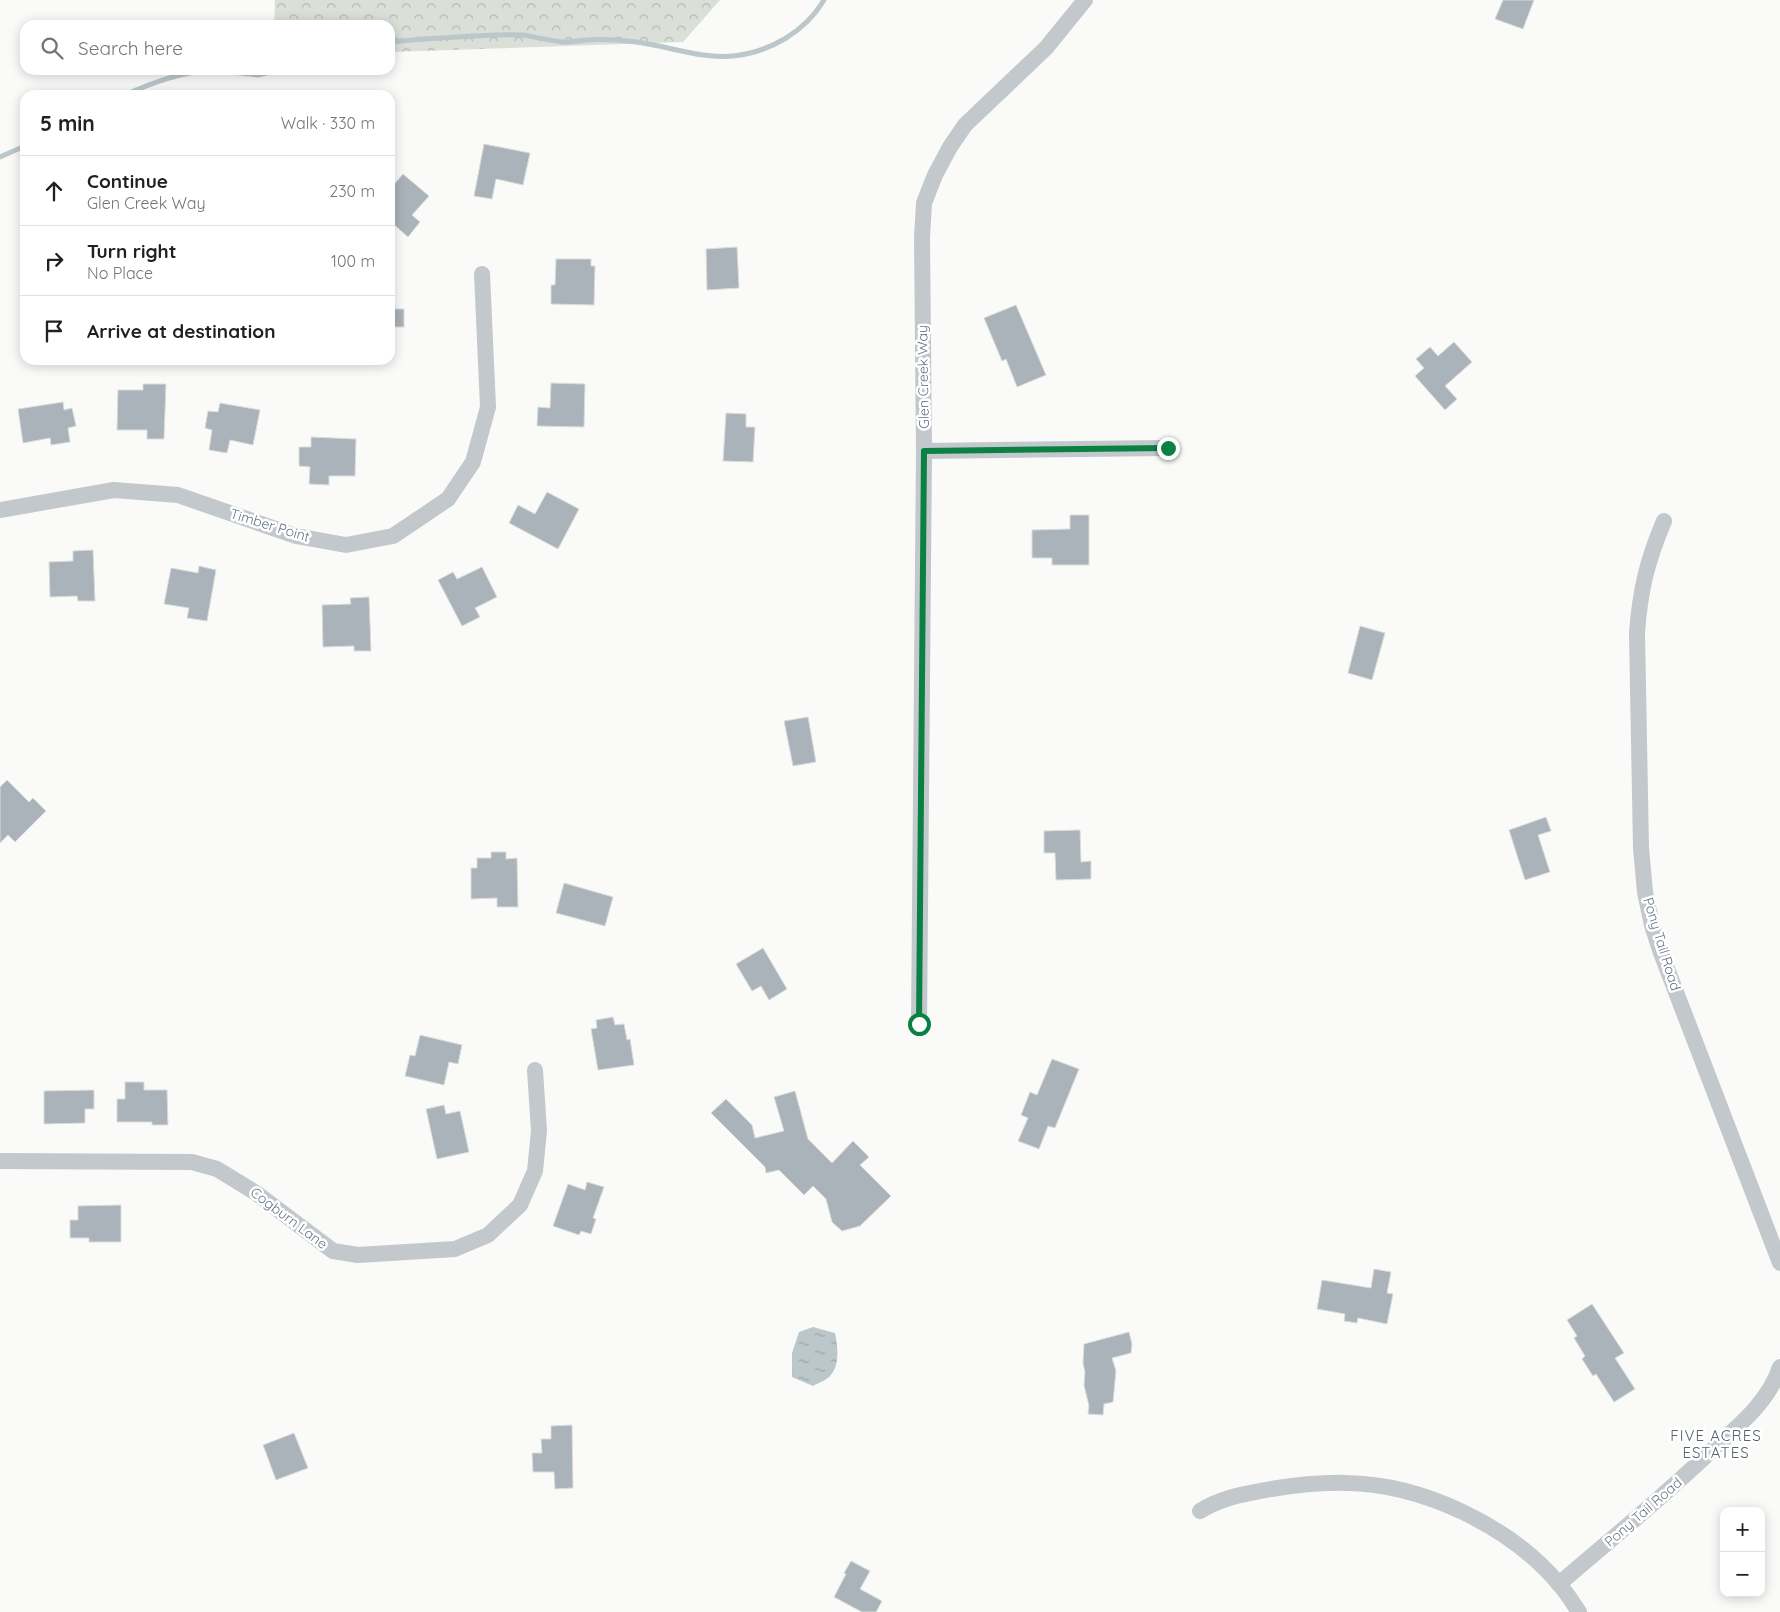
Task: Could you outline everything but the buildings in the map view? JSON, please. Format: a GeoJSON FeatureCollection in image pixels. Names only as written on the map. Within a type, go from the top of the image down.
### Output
{"type":"FeatureCollection","features":[{"type":"Feature","properties":{"kind":"street","name":"Glen Creek Way"},"geometry":{"type":"LineString","coordinates":[[919,1024],[924,451],[922,237],[924,203],[935,175],[950,147],[965,125],[1046,48],[1085,0]]}},
{"type":"Feature","properties":{"kind":"street","name":"Timber Point"},"geometry":{"type":"LineString","coordinates":[[0,510],[114,490],[178,495],[296,536],[346,545],[394,536],[448,499],[473,462],[488,407],[482,274]]}},
{"type":"Feature","properties":{"kind":"street"},"geometry":{"type":"LineString","coordinates":[[924,451],[1168,448]]}},
{"type":"Feature","properties":{"kind":"street","name":"Pony Tail Road"},"geometry":{"type":"LineString","coordinates":[[1664,521],[1652,548],[1644,575],[1639,603],[1637,633],[1641,848],[1645,892],[1652,925],[1661,952],[1780,1263]]}},
{"type":"Feature","properties":{"kind":"street","name":"Cogburn Lane"},"geometry":{"type":"LineString","coordinates":[[0,1161],[192,1162],[217,1169],[256,1192],[333,1251],[358,1255],[454,1249],[488,1235],[520,1204],[535,1171],[539,1131],[535,1070]]}},
{"type":"Feature","properties":{"kind":"street","name":"Pony Tail Road"},"geometry":{"type":"LineString","coordinates":[[1559,1584],[1680,1481],[1747,1417],[1762,1400],[1780,1367]]}},
{"type":"Feature","properties":{"kind":"street"},"geometry":{"type":"LineString","coordinates":[[1200,1511],[1211,1503],[1225,1498],[1296,1484],[1348,1483],[1394,1488],[1444,1503],[1486,1524],[1524,1550],[1559,1584],[1579,1612]]}},
{"type":"Feature","properties":{"kind":"green space"},"geometry":{"type":"Polygon","coordinates":[[[275,0],[720,0],[683,42],[395,52],[395,20],[274,20],[275,0]]]}},
{"type":"Feature","properties":{"kind":"water"},"geometry":{"type":"Polygon","coordinates":[[[813,1327],[835,1333],[837,1361],[830,1376],[813,1386],[792,1377],[792,1353],[799,1332],[813,1327]]]}},
{"type":"Feature","properties":{"kind":"waterway"},"geometry":{"type":"LineString","coordinates":[[395,42],[523,35],[564,42],[587,40],[630,41],[708,56],[733,56],[760,50],[785,39],[807,22],[824,0]]}},
{"type":"Feature","properties":{"kind":"waterway"},"geometry":{"type":"LineString","coordinates":[[137,90],[180,75]]}},
{"type":"Feature","properties":{"kind":"waterway"},"geometry":{"type":"LineString","coordinates":[[0,157],[20,148]]}},
{"type":"Feature","properties":{"kind":"district","name":"FIVE ACRES ESTATES"},"geometry":{"type":"Point","coordinates":[1716,1444]}},
{"type":"Feature","properties":{"kind":"route"},"geometry":{"type":"LineString","coordinates":[[919,1024],[924,451],[1168,448]]}}]}
